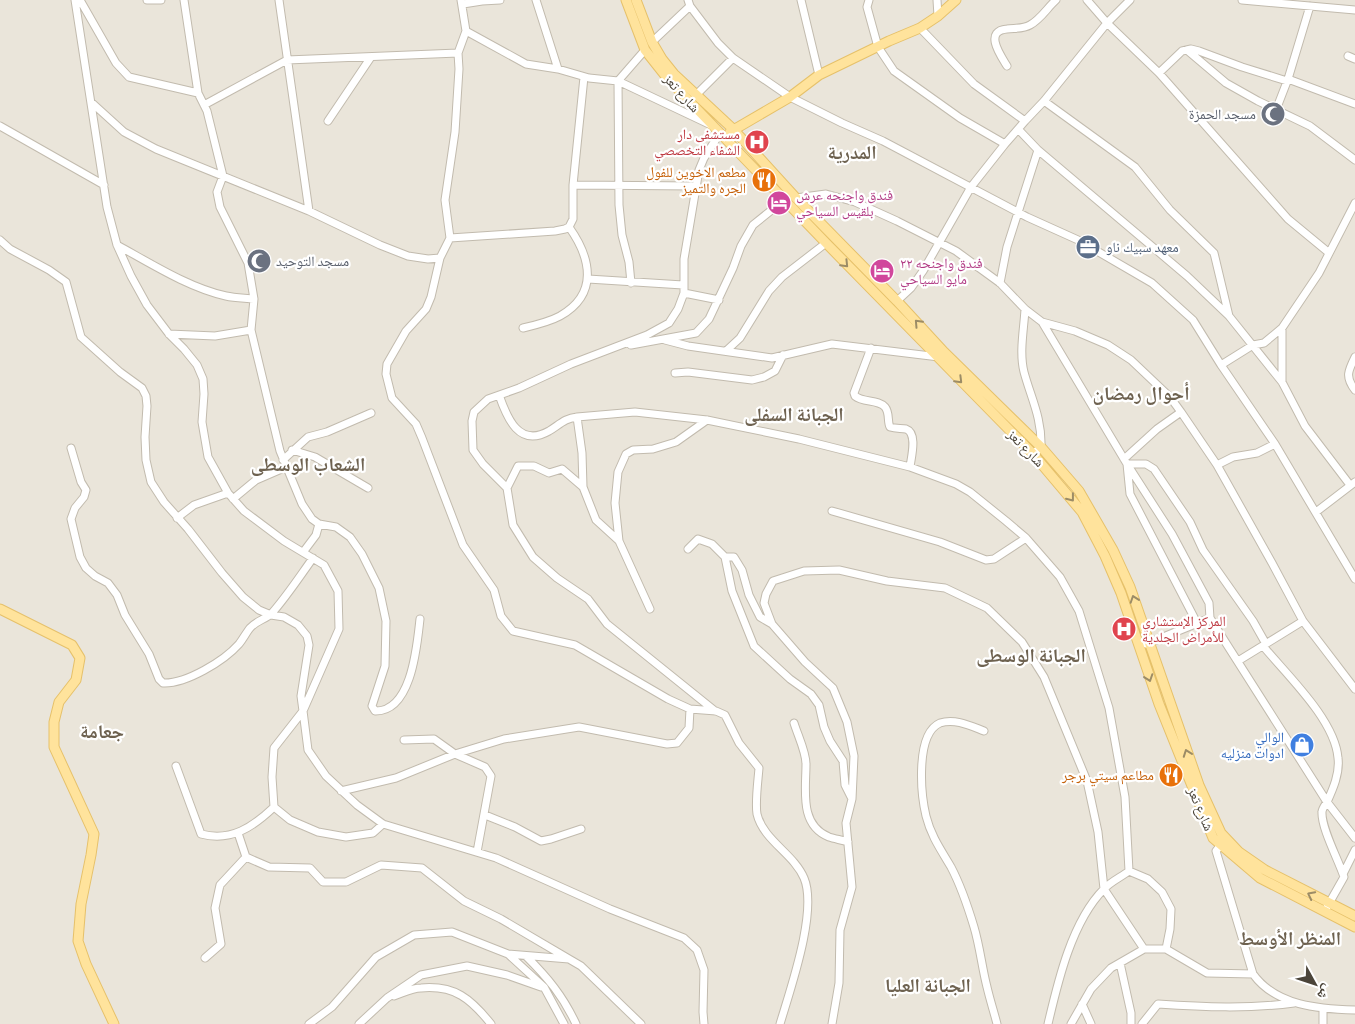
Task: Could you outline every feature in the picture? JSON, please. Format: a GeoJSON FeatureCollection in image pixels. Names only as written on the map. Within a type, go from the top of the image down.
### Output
{"type":"FeatureCollection","features":[{"type":"Feature","properties":{"kind":"main road","name":"شارع تعز"},"geometry":{"type":"LineString","coordinates":[[626,0],[645,50],[668,79],[826,243],[941,355],[1040,447],[1079,491],[1114,550],[1130,587],[1199,785],[1221,833],[1223,842]]}},
{"type":"Feature","properties":{"kind":"main road","name":"شارع تعز"},"geometry":{"type":"LineString","coordinates":[[636,0],[652,42],[674,74],[733,129],[796,198],[897,301],[941,355],[1033,454],[1082,512],[1122,593],[1138,646],[1159,704],[1213,838],[1223,842],[1260,878],[1327,908],[1355,916]]}},
{"type":"Feature","properties":{"kind":"main road"},"geometry":{"type":"LineString","coordinates":[[722,135],[790,97],[819,75],[920,28],[938,16],[956,0]]}},
{"type":"Feature","properties":{"kind":"main road"},"geometry":{"type":"LineString","coordinates":[[0,609],[72,646],[80,658],[76,680],[59,702],[54,722],[54,747],[94,834],[81,904],[78,941],[86,964],[114,1024]]}},
{"type":"Feature","properties":{"kind":"main road","name":"شارع تعز"},"geometry":{"type":"LineString","coordinates":[[1327,908],[1355,927]]}},
{"type":"Feature","properties":{"kind":"street"},"geometry":{"type":"LineString","coordinates":[[75,0],[107,207],[117,245],[148,305],[168,334],[197,365],[203,378],[202,422],[208,457],[231,496],[244,511],[284,541],[304,551],[324,565],[338,591],[339,629],[303,711],[274,748],[272,777],[274,807],[290,820],[318,832],[346,837],[374,833],[383,824]]}},
{"type":"Feature","properties":{"kind":"street"},"geometry":{"type":"LineString","coordinates":[[80,0],[116,63],[129,77],[198,93]]}},
{"type":"Feature","properties":{"kind":"street"},"geometry":{"type":"LineString","coordinates":[[147,0],[161,0]]}},
{"type":"Feature","properties":{"kind":"street"},"geometry":{"type":"LineString","coordinates":[[184,0],[198,93],[207,111],[223,176],[217,192],[220,207],[248,263],[254,299],[251,330],[284,463],[302,504],[312,519],[319,524],[336,527],[350,537],[362,554],[379,588],[386,621],[385,666],[372,706],[375,711],[381,711],[398,701],[407,686],[416,653],[420,619]]}},
{"type":"Feature","properties":{"kind":"street"},"geometry":{"type":"LineString","coordinates":[[279,0],[309,211]]}},
{"type":"Feature","properties":{"kind":"street"},"geometry":{"type":"LineString","coordinates":[[500,0],[462,2],[466,31],[458,53],[455,132],[446,200],[450,238],[440,258],[431,297],[426,309],[406,331],[387,364],[386,374],[392,398],[416,424],[463,546],[494,590],[501,616],[513,631],[576,645],[668,699],[690,709],[716,711]]}},
{"type":"Feature","properties":{"kind":"street"},"geometry":{"type":"LineString","coordinates":[[536,0],[558,69]]}},
{"type":"Feature","properties":{"kind":"street"},"geometry":{"type":"LineString","coordinates":[[800,0],[819,75]]}},
{"type":"Feature","properties":{"kind":"street"},"geometry":{"type":"LineString","coordinates":[[868,0],[867,7],[878,46],[894,71],[960,118],[1004,144]]}},
{"type":"Feature","properties":{"kind":"street"},"geometry":{"type":"LineString","coordinates":[[937,0],[938,16]]}},
{"type":"Feature","properties":{"kind":"street"},"geometry":{"type":"LineString","coordinates":[[1007,66],[994,44],[996,34],[1004,29],[1028,26],[1037,20],[1056,0]]}},
{"type":"Feature","properties":{"kind":"street"},"geometry":{"type":"LineString","coordinates":[[1087,0],[1107,23],[1159,74],[1288,219],[1328,252]]}},
{"type":"Feature","properties":{"kind":"street"},"geometry":{"type":"LineString","coordinates":[[897,301],[912,288],[971,187],[1004,144],[1044,102],[1107,23],[1130,0]]}},
{"type":"Feature","properties":{"kind":"street"},"geometry":{"type":"LineString","coordinates":[[1242,0],[1355,10]]}},
{"type":"Feature","properties":{"kind":"street"},"geometry":{"type":"LineString","coordinates":[[652,42],[689,3],[718,43],[733,58],[790,97],[883,141],[1027,217],[1078,240],[1152,283],[1194,320],[1221,365],[1275,444],[1355,579]]}},
{"type":"Feature","properties":{"kind":"street"},"geometry":{"type":"LineString","coordinates":[[1276,110],[1288,80],[1310,6]]}},
{"type":"Feature","properties":{"kind":"street"},"geometry":{"type":"LineString","coordinates":[[920,28],[974,84],[1025,120]]}},
{"type":"Feature","properties":{"kind":"street"},"geometry":{"type":"LineString","coordinates":[[466,31],[526,64],[558,69],[584,77],[618,81],[712,125]]}},
{"type":"Feature","properties":{"kind":"street"},"geometry":{"type":"LineString","coordinates":[[631,283],[629,262],[622,234],[619,185],[618,81],[645,50]]}},
{"type":"Feature","properties":{"kind":"street"},"geometry":{"type":"LineString","coordinates":[[1159,74],[1182,52],[1187,50],[1199,51],[1355,104]]}},
{"type":"Feature","properties":{"kind":"street"},"geometry":{"type":"LineString","coordinates":[[1187,50],[1226,83],[1310,126],[1355,160]]}},
{"type":"Feature","properties":{"kind":"street"},"geometry":{"type":"LineString","coordinates":[[204,105],[287,60],[458,53]]}},
{"type":"Feature","properties":{"kind":"street"},"geometry":{"type":"LineString","coordinates":[[328,121],[371,57]]}},
{"type":"Feature","properties":{"kind":"street"},"geometry":{"type":"LineString","coordinates":[[696,95],[733,58]]}},
{"type":"Feature","properties":{"kind":"street"},"geometry":{"type":"LineString","coordinates":[[450,238],[555,231],[565,230],[569,227],[573,216],[573,185],[584,77]]}},
{"type":"Feature","properties":{"kind":"street"},"geometry":{"type":"LineString","coordinates":[[91,102],[124,132],[156,148],[309,211],[380,245],[408,256],[440,258]]}},
{"type":"Feature","properties":{"kind":"street"},"geometry":{"type":"LineString","coordinates":[[1044,102],[1135,167],[1170,210],[1210,249],[1216,259],[1229,316]]}},
{"type":"Feature","properties":{"kind":"street"},"geometry":{"type":"LineString","coordinates":[[0,126],[104,185]]}},
{"type":"Feature","properties":{"kind":"street"},"geometry":{"type":"LineString","coordinates":[[1018,129],[1038,150],[1187,276],[1229,316],[1282,382],[1305,426],[1352,484],[1316,512]]}},
{"type":"Feature","properties":{"kind":"street"},"geometry":{"type":"LineString","coordinates":[[507,488],[483,464],[473,450],[472,421],[474,412],[488,399],[647,335],[669,323],[678,308],[684,289],[684,259],[699,170],[704,158],[722,135]]}},
{"type":"Feature","properties":{"kind":"street"},"geometry":{"type":"LineString","coordinates":[[1000,283],[1007,246],[1038,150]]}},
{"type":"Feature","properties":{"kind":"street"},"geometry":{"type":"LineString","coordinates":[[573,185],[696,186]]}},
{"type":"Feature","properties":{"kind":"street"},"geometry":{"type":"LineString","coordinates":[[796,198],[826,194],[855,202],[940,242],[956,251],[1000,283],[1025,309],[1042,322],[1125,461],[1172,534],[1209,603],[1210,618],[1327,802],[1355,838]]}},
{"type":"Feature","properties":{"kind":"street"},"geometry":{"type":"LineString","coordinates":[[617,347],[696,334],[709,319],[719,300],[740,246],[753,225],[784,200]]}},
{"type":"Feature","properties":{"kind":"street"},"geometry":{"type":"LineString","coordinates":[[1221,365],[1253,345],[1264,343],[1282,328],[1319,273],[1328,252],[1355,203]]}},
{"type":"Feature","properties":{"kind":"street"},"geometry":{"type":"LineString","coordinates":[[523,328],[559,317],[578,302],[585,290],[588,279],[588,266],[579,241],[569,227]]}},
{"type":"Feature","properties":{"kind":"street"},"geometry":{"type":"LineString","coordinates":[[0,240],[10,249],[49,270],[66,282],[81,337],[120,372],[142,388],[146,396],[147,406],[145,437],[146,460],[150,482],[164,502],[244,597],[259,610],[271,615],[284,617],[298,625],[307,636],[309,645],[301,696],[308,750],[326,776],[357,805],[383,824],[496,858],[610,909],[684,938],[696,950],[704,970],[704,1024]]}},
{"type":"Feature","properties":{"kind":"street"},"geometry":{"type":"LineString","coordinates":[[726,351],[740,338],[768,291],[782,277],[826,243]]}},
{"type":"Feature","properties":{"kind":"street"},"geometry":{"type":"LineString","coordinates":[[117,245],[175,277],[226,296],[254,299]]}},
{"type":"Feature","properties":{"kind":"street"},"geometry":{"type":"LineString","coordinates":[[588,279],[684,289],[719,300]]}},
{"type":"Feature","properties":{"kind":"street"},"geometry":{"type":"LineString","coordinates":[[1025,309],[1024,370],[1036,407],[1041,431],[1040,447],[1033,454]]}},
{"type":"Feature","properties":{"kind":"street"},"geometry":{"type":"LineString","coordinates":[[1042,322],[1075,331],[1108,345],[1132,360],[1170,396],[1217,465],[1303,622],[1355,689]]}},
{"type":"Feature","properties":{"kind":"street"},"geometry":{"type":"LineString","coordinates":[[1282,328],[1282,382]]}},
{"type":"Feature","properties":{"kind":"street"},"geometry":{"type":"LineString","coordinates":[[168,334],[215,336],[251,330]]}},
{"type":"Feature","properties":{"kind":"street"},"geometry":{"type":"LineString","coordinates":[[665,340],[688,346],[772,358],[832,344],[941,355]]}},
{"type":"Feature","properties":{"kind":"street"},"geometry":{"type":"LineString","coordinates":[[871,348],[854,393],[858,399],[881,404],[886,408],[890,427],[911,432],[913,437],[910,467]]}},
{"type":"Feature","properties":{"kind":"street"},"geometry":{"type":"LineString","coordinates":[[675,373],[688,372],[752,380],[764,377],[775,371],[783,355]]}},
{"type":"Feature","properties":{"kind":"street"},"geometry":{"type":"LineString","coordinates":[[1355,357],[1349,369],[1348,377],[1355,390]]}},
{"type":"Feature","properties":{"kind":"street"},"geometry":{"type":"LineString","coordinates":[[499,395],[507,417],[520,432],[526,435],[534,436],[548,432],[568,418],[635,412],[707,420],[910,467],[956,484],[977,498],[1026,538],[1060,577],[1079,611],[1109,708],[1124,797],[1129,871]]}},
{"type":"Feature","properties":{"kind":"street"},"geometry":{"type":"LineString","coordinates":[[1125,461],[1163,424],[1181,412]]}},
{"type":"Feature","properties":{"kind":"street"},"geometry":{"type":"LineString","coordinates":[[177,518],[194,505],[231,496],[284,463],[292,450],[308,437],[327,432],[371,413]]}},
{"type":"Feature","properties":{"kind":"street"},"geometry":{"type":"LineString","coordinates":[[576,417],[582,453],[583,487],[596,520],[619,542]]}},
{"type":"Feature","properties":{"kind":"street"},"geometry":{"type":"LineString","coordinates":[[650,609],[619,542],[614,503],[618,472],[626,454],[633,450],[654,449],[676,442],[707,420]]}},
{"type":"Feature","properties":{"kind":"street"},"geometry":{"type":"LineString","coordinates":[[1217,465],[1233,457],[1257,453],[1275,444]]}},
{"type":"Feature","properties":{"kind":"street"},"geometry":{"type":"LineString","coordinates":[[71,448],[81,482],[86,490],[84,497],[75,508],[72,518],[80,557],[86,568],[95,576],[108,583],[117,595],[125,615],[149,654],[158,679],[163,683],[173,684],[183,680],[215,663],[240,643],[250,628],[259,620],[271,615],[313,558]]}},
{"type":"Feature","properties":{"kind":"street"},"geometry":{"type":"LineString","coordinates":[[292,450],[315,457],[368,488]]}},
{"type":"Feature","properties":{"kind":"street"},"geometry":{"type":"LineString","coordinates":[[1125,461],[1130,494],[1197,623]]}},
{"type":"Feature","properties":{"kind":"street"},"geometry":{"type":"LineString","coordinates":[[1125,461],[1146,464],[1154,469],[1190,522],[1203,550],[1253,621],[1264,645],[1326,723],[1334,741],[1338,758],[1338,771],[1334,786],[1322,812],[1327,835],[1343,874]]}},
{"type":"Feature","properties":{"kind":"street"},"geometry":{"type":"LineString","coordinates":[[583,487],[562,469],[549,473],[534,466],[518,466],[507,488],[513,525],[532,557],[557,578],[588,599],[607,624],[716,711],[725,715],[739,743],[759,768],[757,813],[761,824],[792,858],[805,880],[807,895],[801,952],[780,1024]]}},
{"type":"Feature","properties":{"kind":"street"},"geometry":{"type":"LineString","coordinates":[[832,511],[940,542],[986,560],[994,559],[1026,538]]}},
{"type":"Feature","properties":{"kind":"street"},"geometry":{"type":"LineString","coordinates":[[304,551],[316,536],[319,524]]}},
{"type":"Feature","properties":{"kind":"street"},"geometry":{"type":"LineString","coordinates":[[688,548],[698,539],[712,544],[726,557],[732,591],[754,646],[790,679],[811,694],[819,705],[830,741],[843,761],[845,786],[852,799]]}},
{"type":"Feature","properties":{"kind":"street"},"geometry":{"type":"LineString","coordinates":[[726,557],[734,557],[742,570],[749,595],[760,617],[772,624],[805,662],[833,688],[847,722],[854,756],[852,799],[846,823],[852,888],[840,930],[840,983],[832,1024]]}},
{"type":"Feature","properties":{"kind":"street"},"geometry":{"type":"LineString","coordinates":[[772,624],[764,603],[773,581],[804,571],[839,570],[887,581],[945,588],[987,608],[1022,642],[1044,677],[1087,780],[1098,832],[1104,889],[1144,949]]}},
{"type":"Feature","properties":{"kind":"street"},"geometry":{"type":"LineString","coordinates":[[1138,646],[1150,643],[1210,618]]}},
{"type":"Feature","properties":{"kind":"street"},"geometry":{"type":"LineString","coordinates":[[1238,661],[1303,622]]}},
{"type":"Feature","properties":{"kind":"street"},"geometry":{"type":"LineString","coordinates":[[341,790],[396,778],[455,754],[504,739],[579,727],[667,744],[677,743],[689,728],[690,709]]}},
{"type":"Feature","properties":{"kind":"street"},"geometry":{"type":"LineString","coordinates":[[984,731],[959,722],[940,723],[930,732],[921,756],[922,779],[926,816],[936,844],[950,866],[960,887],[975,929],[997,1024]]}},
{"type":"Feature","properties":{"kind":"street"},"geometry":{"type":"LineString","coordinates":[[794,724],[806,762],[804,788],[807,812],[812,822],[828,836],[848,842]]}},
{"type":"Feature","properties":{"kind":"street"},"geometry":{"type":"LineString","coordinates":[[404,740],[434,739],[455,754],[485,767],[489,771],[491,776],[477,852]]}},
{"type":"Feature","properties":{"kind":"street"},"geometry":{"type":"LineString","coordinates":[[176,766],[201,834],[216,838],[238,833],[257,824],[274,807]]}},
{"type":"Feature","properties":{"kind":"street"},"geometry":{"type":"LineString","coordinates":[[485,815],[515,827],[541,841],[581,829]]}},
{"type":"Feature","properties":{"kind":"street"},"geometry":{"type":"LineString","coordinates":[[238,833],[246,857],[269,867],[310,868],[323,882],[346,882],[381,865],[422,868],[464,901],[501,918],[581,966],[641,1024]]}},
{"type":"Feature","properties":{"kind":"street"},"geometry":{"type":"LineString","coordinates":[[1223,842],[1216,851],[1254,974],[1260,982],[1273,993],[1296,1003],[1323,1009],[1355,1010]]}},
{"type":"Feature","properties":{"kind":"street"},"geometry":{"type":"LineString","coordinates":[[1327,908],[1344,877],[1343,874],[1355,850]]}},
{"type":"Feature","properties":{"kind":"street"},"geometry":{"type":"LineString","coordinates":[[205,958],[221,944],[215,908],[220,884],[246,857]]}},
{"type":"Feature","properties":{"kind":"street"},"geometry":{"type":"LineString","coordinates":[[1048,1024],[1057,985],[1070,946],[1085,916],[1104,889],[1129,871]]}},
{"type":"Feature","properties":{"kind":"street"},"geometry":{"type":"LineString","coordinates":[[1129,871],[1148,879],[1162,892],[1171,909],[1166,949]]}},
{"type":"Feature","properties":{"kind":"street"},"geometry":{"type":"LineString","coordinates":[[309,1024],[332,1007],[376,957],[414,935],[452,932],[508,954],[569,959]]}},
{"type":"Feature","properties":{"kind":"street"},"geometry":{"type":"LineString","coordinates":[[1071,1024],[1091,989],[1111,968],[1144,949],[1166,949],[1207,972],[1254,974]]}},
{"type":"Feature","properties":{"kind":"street"},"geometry":{"type":"LineString","coordinates":[[508,954],[544,987],[564,1024]]}},
{"type":"Feature","properties":{"kind":"street"},"geometry":{"type":"LineString","coordinates":[[526,956],[548,978],[562,997],[576,1024]]}},
{"type":"Feature","properties":{"kind":"street"},"geometry":{"type":"LineString","coordinates":[[1120,963],[1131,1013],[1131,1024]]}},
{"type":"Feature","properties":{"kind":"street"},"geometry":{"type":"LineString","coordinates":[[359,1024],[387,998],[421,975],[468,966],[507,975],[544,987]]}},
{"type":"Feature","properties":{"kind":"street"},"geometry":{"type":"LineString","coordinates":[[387,998],[420,988],[450,989],[475,1004],[491,1024]]}},
{"type":"Feature","properties":{"kind":"street"},"geometry":{"type":"LineString","coordinates":[[1142,1024],[1158,1004],[1266,1007],[1296,1003]]}},
{"type":"Feature","properties":{"kind":"street"},"geometry":{"type":"LineString","coordinates":[[1082,1004],[1091,1024]]}},
{"type":"Feature","properties":{"kind":"street"},"geometry":{"type":"LineString","coordinates":[[1323,1009],[1323,1024]]}},
{"type":"Feature","properties":{"kind":"shaded area"},"geometry":{"type":"Polygon","coordinates":[[[0,0],[1355,0],[1355,1024],[0,1024],[0,0]]]}},
{"type":"Feature","properties":{"kind":"place","name":"مسجد الحمزة"},"geometry":{"type":"Point","coordinates":[1273,114]}},
{"type":"Feature","properties":{"kind":"place","name":"مستشفى دار الشفاء التخصصي"},"geometry":{"type":"Point","coordinates":[757,142]}},
{"type":"Feature","properties":{"kind":"place","name":"مطعم الاخوين للفول الجره والتميز"},"geometry":{"type":"Point","coordinates":[764,180]}},
{"type":"Feature","properties":{"kind":"place","name":"فندق واجنحه عرش بلقيس السياحي"},"geometry":{"type":"Point","coordinates":[779,203]}},
{"type":"Feature","properties":{"kind":"place","name":"معهد سبيك ناو"},"geometry":{"type":"Point","coordinates":[1088,247]}},
{"type":"Feature","properties":{"kind":"place","name":"مسجد التوحيد"},"geometry":{"type":"Point","coordinates":[259,261]}},
{"type":"Feature","properties":{"kind":"place","name":"فندق واجنحه ٢٢ مايو السياحي"},"geometry":{"type":"Point","coordinates":[882,271]}},
{"type":"Feature","properties":{"kind":"place","name":"المركز الإستشاري للأمراض الجلدية"},"geometry":{"type":"Point","coordinates":[1124,629]}},
{"type":"Feature","properties":{"kind":"place","name":"الوالي ادوات منزليه"},"geometry":{"type":"Point","coordinates":[1302,745]}},
{"type":"Feature","properties":{"kind":"place","name":"مطاعم سيتي برجر"},"geometry":{"type":"Point","coordinates":[1171,775]}},
{"type":"Feature","properties":{"kind":"district","name":"المدرية"},"geometry":{"type":"Point","coordinates":[852,152]}},
{"type":"Feature","properties":{"kind":"district","name":"أحوال رمضان"},"geometry":{"type":"Point","coordinates":[1141,393]}},
{"type":"Feature","properties":{"kind":"district","name":"الجبانة السفلى"},"geometry":{"type":"Point","coordinates":[794,414]}},
{"type":"Feature","properties":{"kind":"district","name":"الشعاب الوسطى"},"geometry":{"type":"Point","coordinates":[308,464]}},
{"type":"Feature","properties":{"kind":"district","name":"الجبانة الوسطى"},"geometry":{"type":"Point","coordinates":[1031,655]}},
{"type":"Feature","properties":{"kind":"district","name":"جعامة"},"geometry":{"type":"Point","coordinates":[102,731]}},
{"type":"Feature","properties":{"kind":"district","name":"المنظر الأوسط"},"geometry":{"type":"Point","coordinates":[1290,938]}},
{"type":"Feature","properties":{"kind":"district","name":"الجبانة العليا"},"geometry":{"type":"Point","coordinates":[928,985]}}]}
